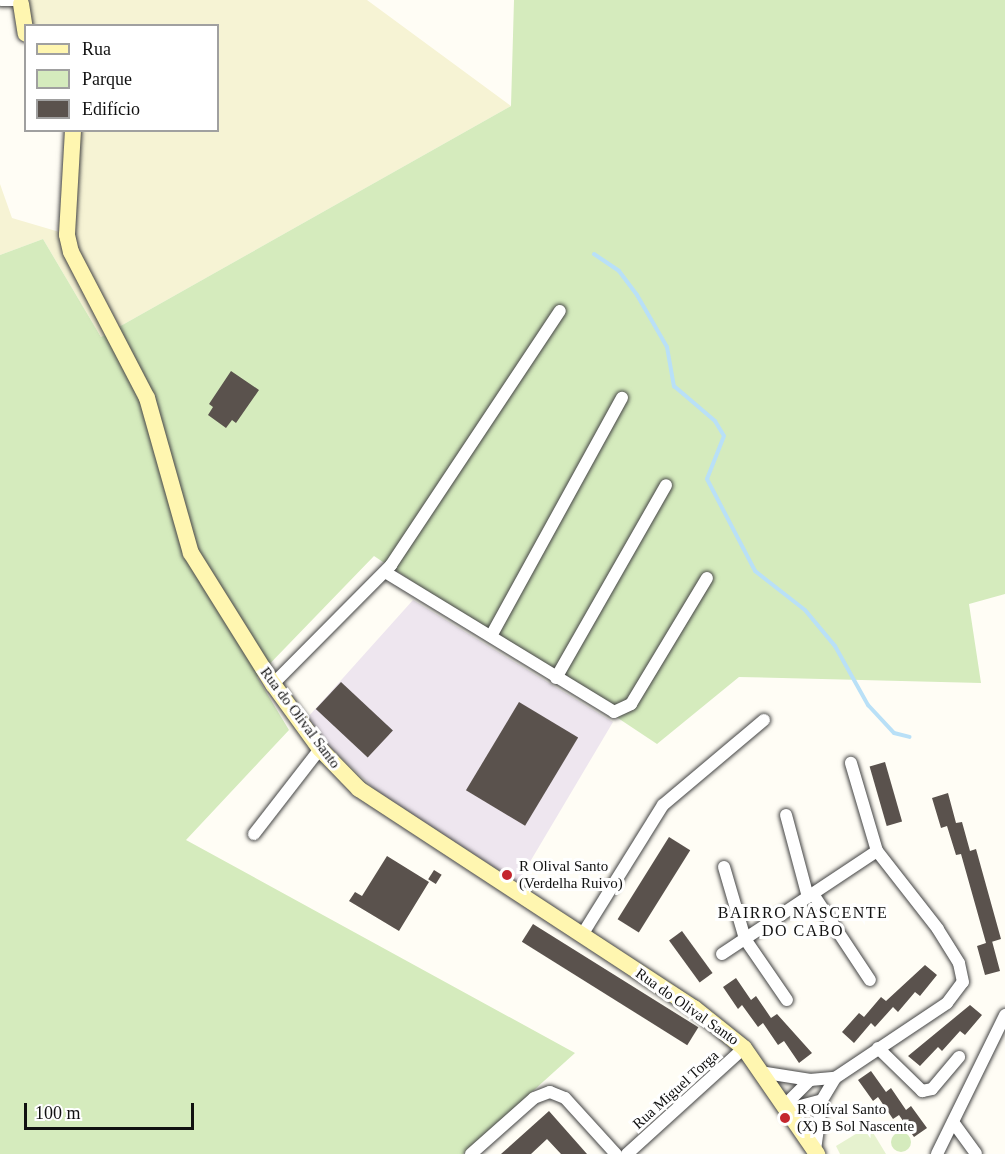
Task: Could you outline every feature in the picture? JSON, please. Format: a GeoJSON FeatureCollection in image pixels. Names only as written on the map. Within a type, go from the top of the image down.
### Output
{"type":"FeatureCollection","features":[{"type":"Feature","properties":{"kind":"street"},"geometry":{"type":"LineString","coordinates":[[1,0],[22,2],[25,24]]}},
{"type":"Feature","properties":{"kind":"street","name":"Rua do Olival Santo"},"geometry":{"type":"LineString","coordinates":[[73,132],[66,235],[147,398],[191,553],[273,684],[320,748],[359,789],[582,935],[744,1048],[766,1073],[816,1152]]}},
{"type":"Feature","properties":{"kind":"street"},"geometry":{"type":"LineString","coordinates":[[273,684],[385,572],[560,311]]}},
{"type":"Feature","properties":{"kind":"street"},"geometry":{"type":"LineString","coordinates":[[491,636],[622,398]]}},
{"type":"Feature","properties":{"kind":"street"},"geometry":{"type":"LineString","coordinates":[[556,678],[666,485]]}},
{"type":"Feature","properties":{"kind":"street"},"geometry":{"type":"LineString","coordinates":[[385,572],[604,708],[623,711],[707,578]]}},
{"type":"Feature","properties":{"kind":"street"},"geometry":{"type":"LineString","coordinates":[[582,935],[663,805],[764,720]]}},
{"type":"Feature","properties":{"kind":"street"},"geometry":{"type":"LineString","coordinates":[[254,834],[320,748]]}},
{"type":"Feature","properties":{"kind":"street"},"geometry":{"type":"LineString","coordinates":[[816,1152],[822,1100],[835,1078],[947,1003],[963,982],[959,963],[938,929],[877,851],[851,764]]}},
{"type":"Feature","properties":{"kind":"street"},"geometry":{"type":"LineString","coordinates":[[786,815],[811,895],[870,980]]}},
{"type":"Feature","properties":{"kind":"street"},"geometry":{"type":"LineString","coordinates":[[722,954],[877,851]]}},
{"type":"Feature","properties":{"kind":"street"},"geometry":{"type":"LineString","coordinates":[[724,867],[745,939],[787,1000]]}},
{"type":"Feature","properties":{"kind":"street"},"geometry":{"type":"LineString","coordinates":[[937,1154],[1005,1015]]}},
{"type":"Feature","properties":{"kind":"street","name":"Rua Miguel Torga"},"geometry":{"type":"LineString","coordinates":[[627,1154],[744,1048]]}},
{"type":"Feature","properties":{"kind":"street"},"geometry":{"type":"LineString","coordinates":[[878,1048],[922,1091],[933,1089],[959,1057]]}},
{"type":"Feature","properties":{"kind":"street"},"geometry":{"type":"LineString","coordinates":[[766,1073],[810,1080],[835,1078]]}},
{"type":"Feature","properties":{"kind":"street"},"geometry":{"type":"LineString","coordinates":[[788,1106],[810,1080]]}},
{"type":"Feature","properties":{"kind":"street"},"geometry":{"type":"LineString","coordinates":[[471,1154],[534,1098],[550,1092],[565,1098],[616,1154]]}},
{"type":"Feature","properties":{"kind":"street"},"geometry":{"type":"LineString","coordinates":[[788,1106],[822,1100]]}},
{"type":"Feature","properties":{"kind":"street"},"geometry":{"type":"LineString","coordinates":[[953,1122],[976,1154]]}},
{"type":"Feature","properties":{"kind":"shaded area"},"geometry":{"type":"Polygon","coordinates":[[[28,0],[367,0],[511,106],[101,337],[43,239],[0,255],[0,184],[12,218],[73,236],[78,132],[219,132],[219,24],[30,24],[28,0]]]}},
{"type":"Feature","properties":{"kind":"shaded area"},"geometry":{"type":"Polygon","coordinates":[[[413,600],[613,722],[518,882],[384,798],[328,745],[308,717],[413,600]]]}},
{"type":"Feature","properties":{"kind":"green space"},"geometry":{"type":"Polygon","coordinates":[[[514,0],[1005,0],[1005,594],[969,604],[981,683],[739,677],[657,744],[374,556],[257,677],[289,730],[186,840],[575,1053],[463,1154],[0,1154],[0,255],[43,239],[101,337],[511,106],[514,0]]]}},
{"type":"Feature","properties":{"kind":"green space"},"geometry":{"type":"Polygon","coordinates":[[[869,1126],[886,1154],[840,1154],[836,1146],[869,1126]]]}},
{"type":"Feature","properties":{"kind":"green space"},"geometry":{"type":"Polygon","coordinates":[[[897,1132],[905,1132],[911,1138],[911,1146],[905,1152],[897,1152],[891,1146],[891,1138],[897,1132]]]}},
{"type":"Feature","properties":{"kind":"building"},"geometry":{"type":"Polygon","coordinates":[[[231,371],[259,390],[236,423],[232,420],[226,428],[208,415],[213,407],[209,404],[231,371]]]}},
{"type":"Feature","properties":{"kind":"building"},"geometry":{"type":"Polygon","coordinates":[[[341,682],[393,730],[368,757],[316,709],[341,682]]]}},
{"type":"Feature","properties":{"kind":"building"},"geometry":{"type":"Polygon","coordinates":[[[519,702],[578,738],[525,826],[466,790],[519,702]]]}},
{"type":"Feature","properties":{"kind":"building"},"geometry":{"type":"Polygon","coordinates":[[[885,762],[902,822],[887,826],[870,766],[885,762]]]}},
{"type":"Feature","properties":{"kind":"building"},"geometry":{"type":"Polygon","coordinates":[[[948,793],[956,823],[962,822],[970,851],[976,849],[1001,939],[992,942],[1000,971],[985,975],[977,946],[986,943],[961,854],[956,855],[947,826],[941,828],[932,798],[948,793]]]}},
{"type":"Feature","properties":{"kind":"building"},"geometry":{"type":"Polygon","coordinates":[[[669,837],[690,850],[639,933],[618,919],[669,837]]]}},
{"type":"Feature","properties":{"kind":"building"},"geometry":{"type":"Polygon","coordinates":[[[387,856],[429,882],[399,931],[349,901],[355,892],[362,896],[387,856]]]}},
{"type":"Feature","properties":{"kind":"building"},"geometry":{"type":"Polygon","coordinates":[[[434,870],[442,875],[436,884],[428,879],[434,870]]]}},
{"type":"Feature","properties":{"kind":"building"},"geometry":{"type":"Polygon","coordinates":[[[533,924],[698,1027],[687,1045],[522,942],[533,924]]]}},
{"type":"Feature","properties":{"kind":"building"},"geometry":{"type":"Polygon","coordinates":[[[682,931],[713,973],[700,982],[669,940],[682,931]]]}},
{"type":"Feature","properties":{"kind":"building"},"geometry":{"type":"Polygon","coordinates":[[[925,965],[937,975],[920,996],[915,992],[898,1012],[893,1007],[875,1027],[871,1023],[854,1043],[842,1032],[859,1013],[864,1017],[881,997],[886,1001],[925,965]]]}},
{"type":"Feature","properties":{"kind":"building"},"geometry":{"type":"Polygon","coordinates":[[[736,978],[751,1000],[756,996],[771,1018],[777,1014],[812,1053],[799,1063],[784,1041],[778,1045],[763,1023],[758,1027],[742,1005],[738,1009],[723,987],[736,978]]]}},
{"type":"Feature","properties":{"kind":"building"},"geometry":{"type":"Polygon","coordinates":[[[970,1005],[982,1015],[965,1035],[960,1031],[942,1051],[938,1047],[920,1066],[908,1056],[970,1005]]]}},
{"type":"Feature","properties":{"kind":"building"},"geometry":{"type":"Polygon","coordinates":[[[871,1071],[886,1092],[891,1088],[906,1110],[911,1106],[927,1128],[914,1137],[899,1115],[893,1119],[878,1097],[873,1101],[858,1080],[871,1071]]]}},
{"type":"Feature","properties":{"kind":"building"},"geometry":{"type":"Polygon","coordinates":[[[549,1111],[587,1154],[561,1154],[547,1139],[531,1154],[501,1154],[549,1111]]]}},
{"type":"Feature","properties":{"kind":"waterway"},"geometry":{"type":"LineString","coordinates":[[594,254],[619,271],[637,295],[667,347],[674,386],[715,421],[724,436],[707,479],[755,571],[805,610],[835,646],[868,705],[894,733],[910,737]]}},
{"type":"Feature","properties":{"kind":"place","name":"R Olival Santo (Verdelha Ruivo)"},"geometry":{"type":"Point","coordinates":[507,875]}},
{"type":"Feature","properties":{"kind":"place","name":"R Olival Santo (X) B Sol Nascente"},"geometry":{"type":"Point","coordinates":[785,1118]}},
{"type":"Feature","properties":{"kind":"district","name":"BAIRRO NASCENTE DO CABO"},"geometry":{"type":"Point","coordinates":[803,922]}}]}
